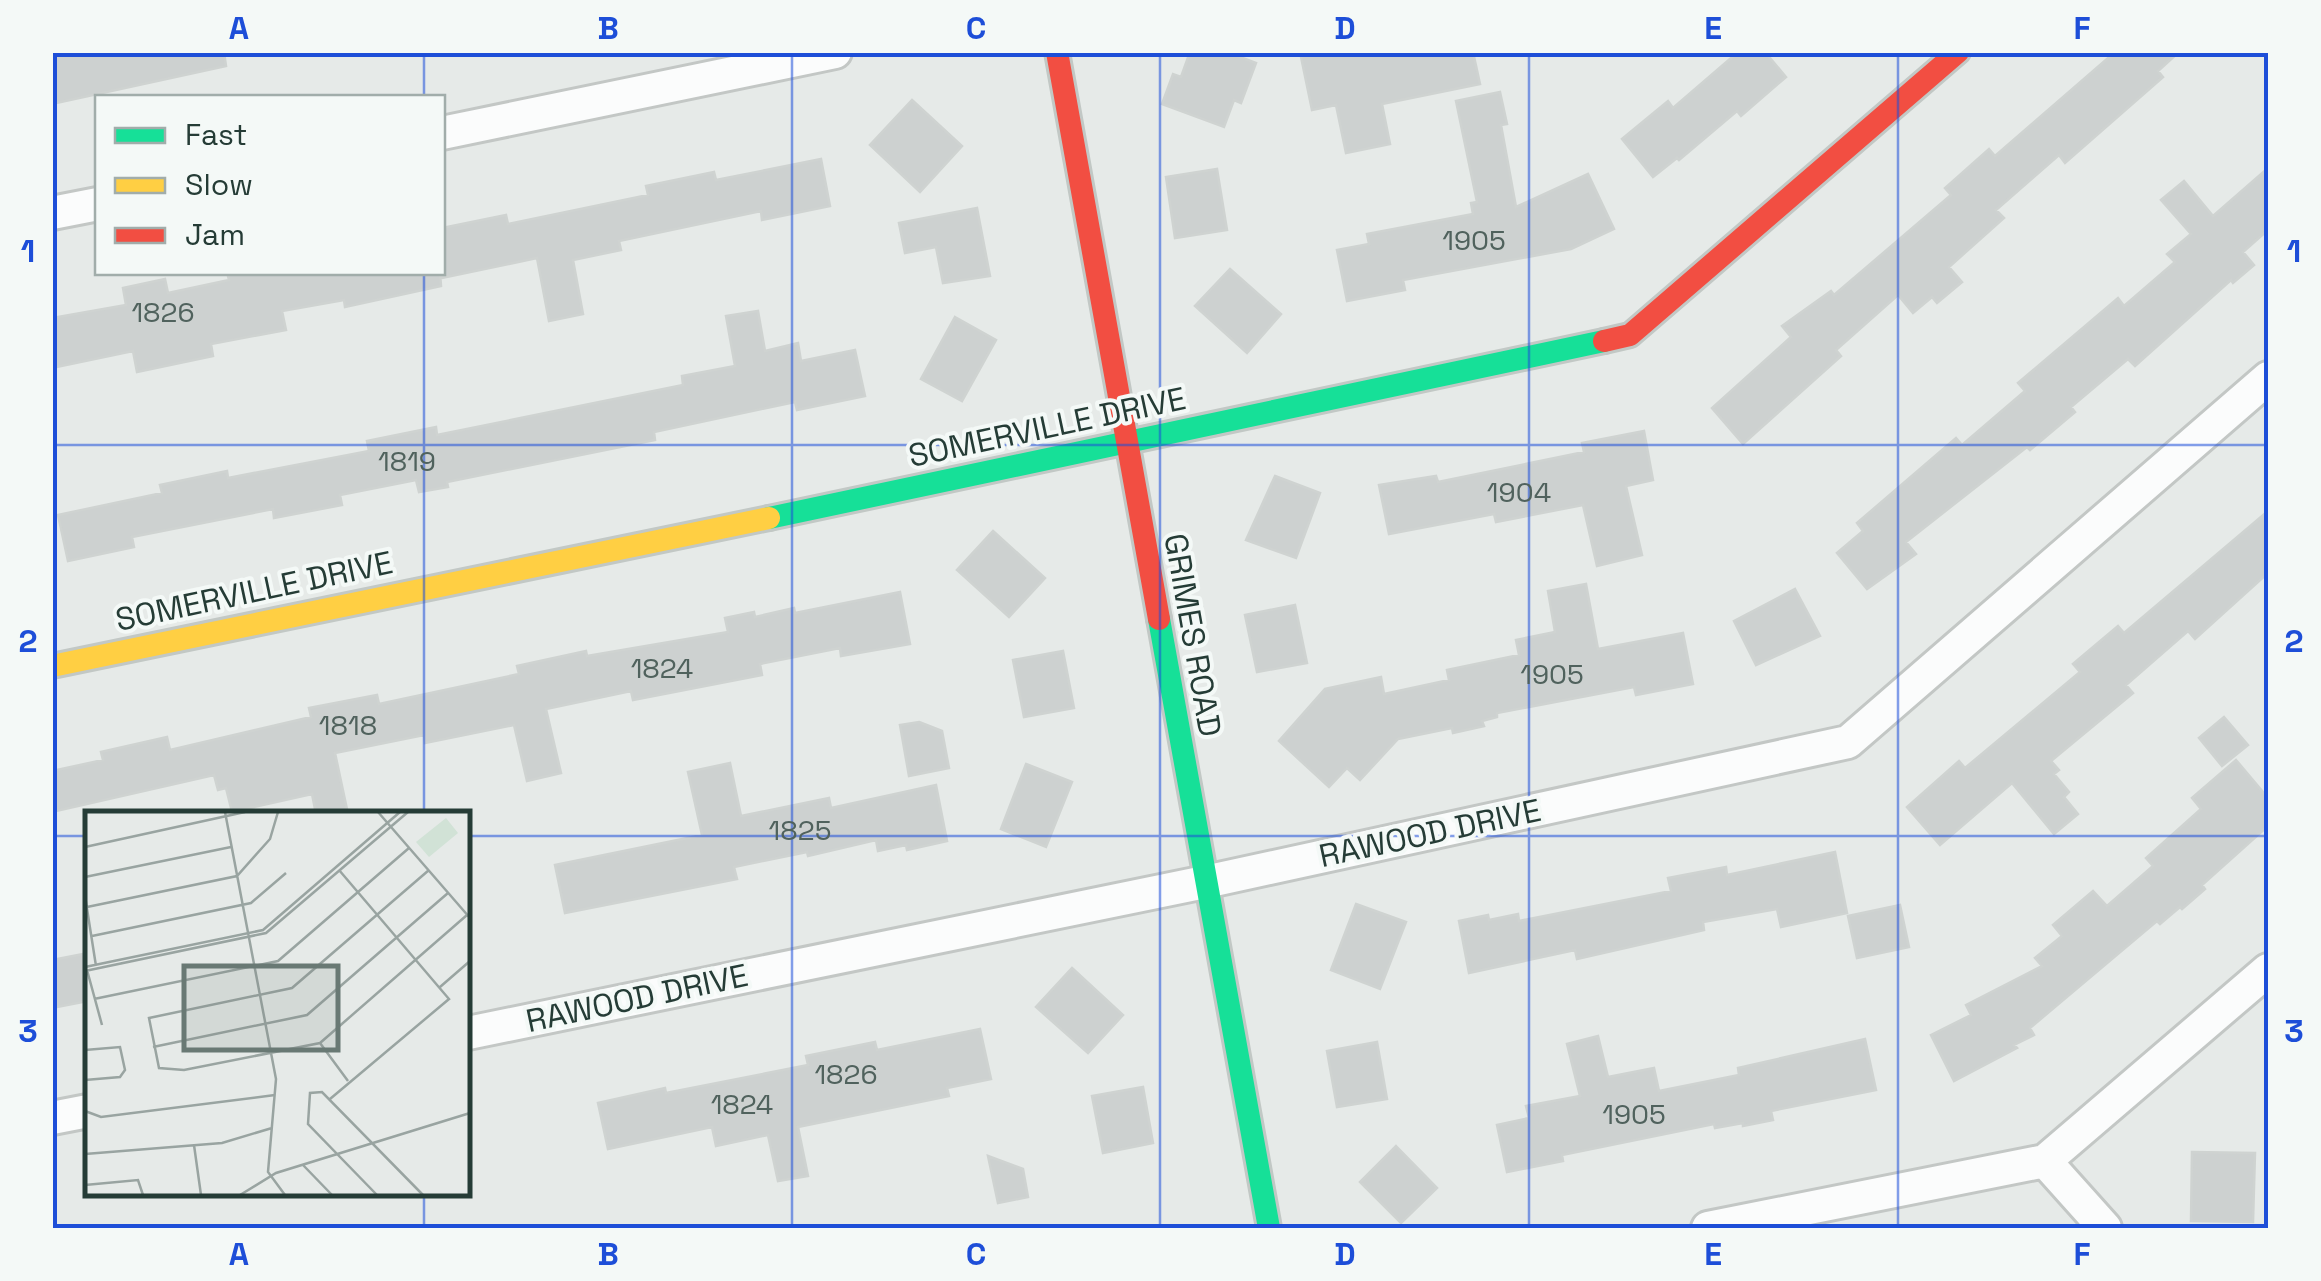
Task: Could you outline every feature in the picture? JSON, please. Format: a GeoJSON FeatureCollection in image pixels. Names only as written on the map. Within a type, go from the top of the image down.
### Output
{"type":"FeatureCollection","features":[{"type":"Feature","properties":{"kind":"street"},"geometry":{"type":"LineString","coordinates":[[445,132],[835,52]]}},
{"type":"Feature","properties":{"kind":"street","name":"GRIMES ROAD"},"geometry":{"type":"LineString","coordinates":[[1056,52],[1268,1228]]}},
{"type":"Feature","properties":{"kind":"street","name":"SOMERVILLE DRIVE"},"geometry":{"type":"LineString","coordinates":[[52,666],[1125,445],[1630,335],[1958,52]]}},
{"type":"Feature","properties":{"kind":"street"},"geometry":{"type":"LineString","coordinates":[[52,213],[95,205]]}},
{"type":"Feature","properties":{"kind":"street","name":"RAWOOD DRIVE"},"geometry":{"type":"LineString","coordinates":[[470,1033],[1205,882],[1848,742],[2268,378]]}},
{"type":"Feature","properties":{"kind":"street"},"geometry":{"type":"LineString","coordinates":[[1708,1228],[2044,1161],[2268,970]]}},
{"type":"Feature","properties":{"kind":"street"},"geometry":{"type":"LineString","coordinates":[[52,1118],[85,1112]]}},
{"type":"Feature","properties":{"kind":"street"},"geometry":{"type":"LineString","coordinates":[[2044,1161],[2105,1228]]}},
{"type":"Feature","properties":{"kind":"building"},"geometry":{"type":"Polygon","coordinates":[[[52,52],[224,52],[226,66],[52,104],[52,52]]]}},
{"type":"Feature","properties":{"kind":"building"},"geometry":{"type":"Polygon","coordinates":[[[1190,52],[1227,52],[1256,63],[1241,103],[1234,100],[1224,127],[1162,104],[1173,74],[1181,77],[1190,52]]]}},
{"type":"Feature","properties":{"kind":"building"},"geometry":{"type":"Polygon","coordinates":[[[1300,52],[1473,52],[1480,84],[1382,104],[1390,144],[1346,153],[1336,105],[1312,110],[1300,52]]]}},
{"type":"Feature","properties":{"kind":"building"},"geometry":{"type":"Polygon","coordinates":[[[1738,52],[1765,52],[1786,77],[1741,116],[1737,111],[1653,177],[1622,139],[1668,101],[1673,108],[1738,52]]]}},
{"type":"Feature","properties":{"kind":"building"},"geometry":{"type":"Polygon","coordinates":[[[2115,52],[2179,52],[2158,71],[2163,77],[2065,163],[2059,155],[1996,210],[2004,218],[1949,267],[1962,282],[1937,303],[1932,297],[1913,313],[1898,295],[1836,350],[1841,356],[1743,444],[1712,408],[1791,337],[1782,326],[1831,291],[1834,295],[1951,195],[1945,188],[1989,149],[1995,156],[2115,52]]]}},
{"type":"Feature","properties":{"kind":"building"},"geometry":{"type":"Polygon","coordinates":[[[1500,92],[1507,124],[1501,125],[1516,207],[1588,174],[1614,229],[1571,249],[1403,280],[1405,290],[1347,301],[1337,250],[1369,244],[1367,234],[1473,214],[1471,203],[1477,202],[1456,101],[1500,92]]]}},
{"type":"Feature","properties":{"kind":"building"},"geometry":{"type":"Polygon","coordinates":[[[912,100],[962,146],[920,192],[870,145],[912,100]]]}},
{"type":"Feature","properties":{"kind":"building"},"geometry":{"type":"Polygon","coordinates":[[[821,159],[830,206],[762,220],[761,211],[619,241],[621,250],[573,260],[583,314],[549,321],[537,258],[442,278],[445,227],[506,215],[508,224],[648,195],[646,186],[714,172],[716,180],[821,159]]]}},
{"type":"Feature","properties":{"kind":"building"},"geometry":{"type":"Polygon","coordinates":[[[2268,168],[2268,230],[2243,252],[2254,265],[2233,283],[2231,280],[2135,366],[2128,359],[2071,407],[2075,412],[2030,450],[2027,447],[1906,542],[1916,554],[1867,589],[1837,553],[1863,531],[1857,523],[1956,438],[1962,445],[2025,391],[2018,383],[2118,298],[2124,306],[2175,262],[2167,254],[2191,234],[2161,200],[2184,181],[2213,216],[2268,168]]]}},
{"type":"Feature","properties":{"kind":"building"},"geometry":{"type":"Polygon","coordinates":[[[1217,169],[1227,230],[1175,238],[1166,177],[1217,169]]]}},
{"type":"Feature","properties":{"kind":"building"},"geometry":{"type":"Polygon","coordinates":[[[977,208],[990,276],[943,283],[936,247],[905,253],[899,223],[977,208]]]}},
{"type":"Feature","properties":{"kind":"building"},"geometry":{"type":"Polygon","coordinates":[[[1230,269],[1281,314],[1247,353],[1195,306],[1230,269]]]}},
{"type":"Feature","properties":{"kind":"building"},"geometry":{"type":"Polygon","coordinates":[[[228,275],[440,275],[441,286],[345,307],[344,300],[282,311],[286,330],[211,344],[213,356],[137,372],[133,351],[52,368],[52,318],[126,305],[123,288],[165,279],[168,293],[229,280],[228,275]]]}},
{"type":"Feature","properties":{"kind":"building"},"geometry":{"type":"Polygon","coordinates":[[[758,311],[765,351],[798,343],[801,361],[855,350],[865,396],[797,410],[795,402],[654,432],[655,440],[447,482],[448,487],[419,492],[416,480],[340,495],[342,505],[274,518],[273,509],[132,537],[134,547],[68,561],[58,515],[162,493],[160,485],[227,471],[228,478],[369,451],[367,441],[436,427],[437,435],[683,385],[682,376],[735,366],[726,316],[758,311]]]}},
{"type":"Feature","properties":{"kind":"building"},"geometry":{"type":"Polygon","coordinates":[[[955,317],[996,340],[962,401],[921,379],[955,317]]]}},
{"type":"Feature","properties":{"kind":"building"},"geometry":{"type":"Polygon","coordinates":[[[1644,431],[1653,480],[1626,486],[1642,555],[1597,566],[1583,505],[1496,522],[1494,514],[1389,534],[1379,485],[1436,476],[1438,482],[1584,452],[1582,443],[1644,431]]]}},
{"type":"Feature","properties":{"kind":"building"},"geometry":{"type":"Polygon","coordinates":[[[1275,476],[1320,493],[1296,558],[1246,540],[1275,476]]]}},
{"type":"Feature","properties":{"kind":"building"},"geometry":{"type":"Polygon","coordinates":[[[2268,511],[2268,573],[2195,639],[2188,631],[2126,685],[2133,693],[2051,761],[2059,770],[2054,774],[2069,792],[2064,797],[2078,814],[2054,834],[2012,783],[1940,845],[1907,807],[1959,761],[1965,768],[2080,672],[2073,664],[2118,626],[2124,633],[2268,511]]]}},
{"type":"Feature","properties":{"kind":"building"},"geometry":{"type":"Polygon","coordinates":[[[993,531],[1045,578],[1009,617],[957,570],[993,531]]]}},
{"type":"Feature","properties":{"kind":"building"},"geometry":{"type":"Polygon","coordinates":[[[1586,584],[1598,649],[1683,633],[1693,684],[1636,695],[1634,687],[1497,713],[1497,717],[1482,721],[1484,726],[1453,733],[1452,728],[1398,739],[1360,780],[1347,768],[1329,787],[1279,741],[1325,689],[1381,677],[1384,694],[1449,680],[1447,670],[1519,655],[1516,640],[1555,632],[1548,591],[1586,584]]]}},
{"type":"Feature","properties":{"kind":"building"},"geometry":{"type":"Polygon","coordinates":[[[1795,589],[1820,636],[1756,665],[1734,621],[1795,589]]]}},
{"type":"Feature","properties":{"kind":"building"},"geometry":{"type":"Polygon","coordinates":[[[900,592],[910,644],[841,656],[840,648],[760,664],[762,675],[633,700],[631,691],[546,709],[561,773],[527,781],[514,725],[425,743],[424,735],[335,753],[347,811],[315,811],[312,794],[232,811],[226,788],[218,790],[214,775],[52,812],[52,771],[103,760],[101,752],[167,737],[170,750],[311,717],[309,708],[377,695],[379,704],[519,674],[517,666],[586,651],[587,656],[728,632],[725,618],[754,612],[755,617],[794,608],[795,613],[900,592]]]}},
{"type":"Feature","properties":{"kind":"building"},"geometry":{"type":"Polygon","coordinates":[[[1295,605],[1307,663],[1257,672],[1245,615],[1295,605]]]}},
{"type":"Feature","properties":{"kind":"building"},"geometry":{"type":"Polygon","coordinates":[[[1063,651],[1074,708],[1024,717],[1013,660],[1063,651]]]}},
{"type":"Feature","properties":{"kind":"building"},"geometry":{"type":"Polygon","coordinates":[[[2224,717],[2248,745],[2222,766],[2199,738],[2224,717]]]}},
{"type":"Feature","properties":{"kind":"building"},"geometry":{"type":"Polygon","coordinates":[[[919,722],[942,731],[949,768],[909,776],[900,725],[919,722]]]}},
{"type":"Feature","properties":{"kind":"building"},"geometry":{"type":"Polygon","coordinates":[[[2236,760],[2268,798],[2268,826],[2202,885],[2205,889],[2182,909],[2160,924],[2157,921],[2030,1028],[2034,1035],[1954,1081],[1931,1035],[1971,1015],[1966,1005],[2042,966],[2035,958],[2062,936],[2053,925],[2093,891],[2107,906],[2153,866],[2146,858],[2201,809],[2192,798],[2236,760]]]}},
{"type":"Feature","properties":{"kind":"building"},"geometry":{"type":"Polygon","coordinates":[[[730,763],[741,816],[829,798],[831,808],[936,785],[947,841],[907,850],[906,845],[878,851],[876,840],[808,856],[807,852],[734,867],[737,879],[565,913],[555,865],[702,835],[688,772],[730,763]]]}},
{"type":"Feature","properties":{"kind":"building"},"geometry":{"type":"Polygon","coordinates":[[[1026,764],[1072,782],[1046,847],[1001,829],[1026,764]]]}},
{"type":"Feature","properties":{"kind":"building"},"geometry":{"type":"Polygon","coordinates":[[[1835,852],[1847,913],[1781,927],[1777,909],[1703,922],[1704,930],[1577,959],[1575,950],[1469,973],[1459,921],[1518,914],[1519,921],[1671,891],[1668,878],[1726,867],[1727,875],[1835,852]]]}},
{"type":"Feature","properties":{"kind":"building"},"geometry":{"type":"Polygon","coordinates":[[[1356,904],[1406,922],[1380,989],[1331,970],[1356,904]]]}},
{"type":"Feature","properties":{"kind":"building"},"geometry":{"type":"Polygon","coordinates":[[[1900,905],[1909,947],[1857,958],[1848,916],[1900,905]]]}},
{"type":"Feature","properties":{"kind":"building"},"geometry":{"type":"Polygon","coordinates":[[[85,954],[85,1002],[52,1008],[52,960],[85,954]]]}},
{"type":"Feature","properties":{"kind":"building"},"geometry":{"type":"Polygon","coordinates":[[[1072,968],[1123,1015],[1088,1053],[1036,1007],[1072,968]]]}},
{"type":"Feature","properties":{"kind":"building"},"geometry":{"type":"Polygon","coordinates":[[[980,1029],[991,1079],[947,1088],[949,1096],[798,1127],[808,1176],[778,1181],[768,1135],[716,1146],[712,1127],[608,1149],[598,1103],[808,1065],[806,1056],[875,1042],[877,1050],[980,1029]]]}},
{"type":"Feature","properties":{"kind":"building"},"geometry":{"type":"Polygon","coordinates":[[[1598,1036],[1608,1077],[1654,1068],[1659,1091],[1739,1075],[1738,1068],[1865,1039],[1876,1090],[1771,1111],[1773,1120],[1715,1128],[1714,1124],[1562,1155],[1563,1161],[1507,1172],[1497,1125],[1529,1118],[1526,1106],[1580,1096],[1567,1044],[1598,1036]]]}},
{"type":"Feature","properties":{"kind":"building"},"geometry":{"type":"Polygon","coordinates":[[[1377,1042],[1387,1099],[1337,1107],[1327,1051],[1377,1042]]]}},
{"type":"Feature","properties":{"kind":"building"},"geometry":{"type":"Polygon","coordinates":[[[1143,1087],[1153,1143],[1103,1153],[1092,1096],[1143,1087]]]}},
{"type":"Feature","properties":{"kind":"building"},"geometry":{"type":"Polygon","coordinates":[[[1396,1146],[1437,1188],[1401,1223],[1360,1182],[1396,1146]]]}},
{"type":"Feature","properties":{"kind":"building"},"geometry":{"type":"Polygon","coordinates":[[[2192,1152],[2255,1153],[2253,1222],[2191,1221],[2192,1152]]]}},
{"type":"Feature","properties":{"kind":"building"},"geometry":{"type":"Polygon","coordinates":[[[988,1156],[1023,1169],[1028,1197],[998,1203],[988,1156]]]}},
{"type":"Feature","properties":{"kind":"traffic: fast"},"geometry":{"type":"LineString","coordinates":[[769,518],[1604,341]]}},
{"type":"Feature","properties":{"kind":"traffic: fast"},"geometry":{"type":"LineString","coordinates":[[1159,619],[1269,1228]]}},
{"type":"Feature","properties":{"kind":"traffic: slow"},"geometry":{"type":"LineString","coordinates":[[52,666],[769,518]]}},
{"type":"Feature","properties":{"kind":"traffic: jam"},"geometry":{"type":"LineString","coordinates":[[1057,52],[1159,619]]}},
{"type":"Feature","properties":{"kind":"traffic: jam"},"geometry":{"type":"LineString","coordinates":[[1604,341],[1630,335],[1958,52]]}}]}
